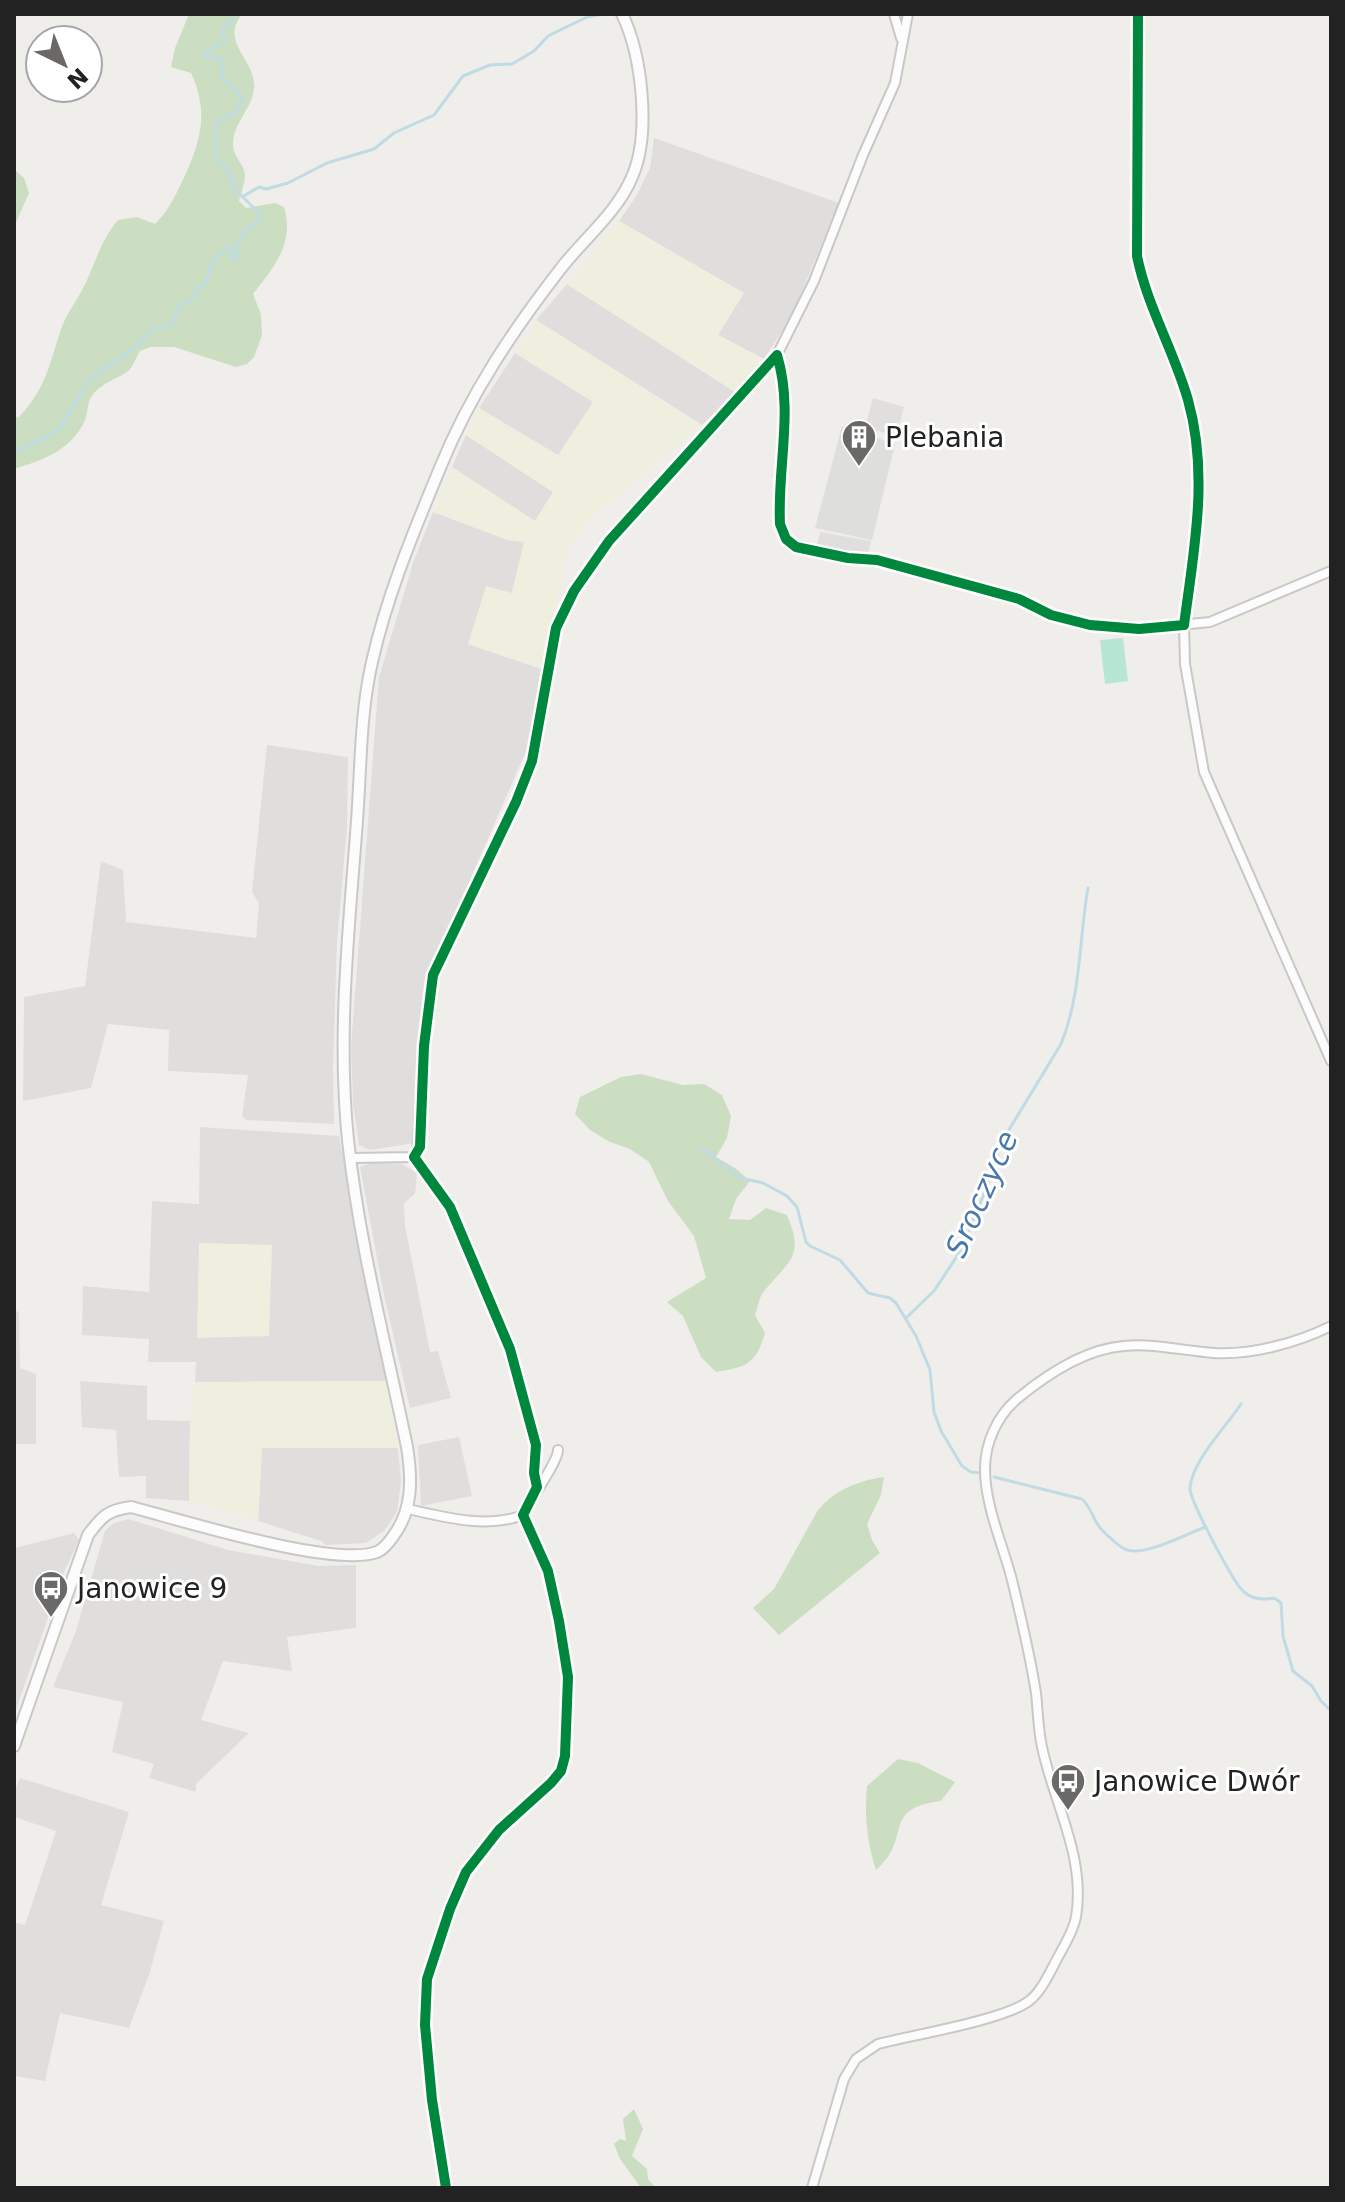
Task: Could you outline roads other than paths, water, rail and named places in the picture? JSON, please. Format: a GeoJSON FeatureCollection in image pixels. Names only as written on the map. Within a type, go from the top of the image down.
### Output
{"type":"FeatureCollection","features":[{"type":"Feature","properties":{"kind":"street"},"geometry":{"type":"LineString","coordinates":[[14,1746],[88,1535],[112,1510],[131,1507],[307,1552],[362,1555],[380,1551],[401,1525],[408,1509],[409,1457],[356,1201],[342,1070],[343,1011],[363,726],[372,661],[387,608],[419,520],[469,403],[531,308],[618,200],[632,178],[640,141],[641,90],[636,50],[622,14]]}},
{"type":"Feature","properties":{"kind":"street"},"geometry":{"type":"LineString","coordinates":[[894,14],[902,39]]}},
{"type":"Feature","properties":{"kind":"street"},"geometry":{"type":"LineString","coordinates":[[351,1158],[414,1157],[417,1154],[424,1046],[433,975],[516,802],[532,761],[556,628],[574,591],[609,541],[777,355],[814,281],[895,83],[908,14]]}},
{"type":"Feature","properties":{"kind":"street"},"geometry":{"type":"LineString","coordinates":[[1138,14],[1137,256],[1142,282],[1188,400],[1197,455],[1200,493],[1184,625],[1185,664],[1204,772],[1331,1061]]}},
{"type":"Feature","properties":{"kind":"street"},"geometry":{"type":"LineString","coordinates":[[777,355],[784,377],[786,399],[780,524],[786,539],[796,547],[848,558],[877,560],[1019,599],[1051,615],[1090,625],[1139,629],[1210,622],[1331,571]]}},
{"type":"Feature","properties":{"kind":"street"},"geometry":{"type":"LineString","coordinates":[[812,2188],[844,2079],[862,2053],[878,2044],[1000,2014],[1030,2000],[1043,1985],[1076,1919],[1077,1876],[1073,1848],[1041,1745],[1036,1691],[987,1484],[986,1448],[997,1423],[1015,1401],[1050,1375],[1083,1357],[1120,1346],[1147,1345],[1217,1353],[1258,1350],[1331,1326]]}},
{"type":"Feature","properties":{"kind":"street"},"geometry":{"type":"LineString","coordinates":[[408,1509],[469,1521],[513,1519],[523,1515],[532,1495],[554,1463],[558,1450]]}},
{"type":"Feature","properties":{"kind":"street"},"geometry":{"type":"LineString","coordinates":[[446,2188],[432,2100],[425,2025],[427,1979],[466,1872],[499,1830],[561,1771],[566,1748],[568,1677],[559,1621],[548,1571],[523,1515]]}},
{"type":"Feature","properties":{"kind":"waterway"},"geometry":{"type":"LineString","coordinates":[[14,452],[44,439],[60,427],[90,379],[140,343],[154,327],[172,325],[179,306],[194,298],[197,288],[205,285],[213,260],[229,247],[234,260],[242,235],[259,222],[260,214],[232,186],[230,172],[216,158],[218,121],[236,113],[242,100],[221,76],[219,57],[206,57],[207,51],[225,41],[222,30],[233,14]]}},
{"type":"Feature","properties":{"kind":"waterway"},"geometry":{"type":"LineString","coordinates":[[242,197],[259,187],[266,189],[288,183],[327,163],[374,149],[394,133],[434,115],[463,76],[490,65],[512,64],[534,51],[548,36],[587,17],[603,14]]}},
{"type":"Feature","properties":{"kind":"waterway","name":"Sroczyce"},"geometry":{"type":"LineString","coordinates":[[906,1318],[934,1291],[961,1250],[1001,1143],[1061,1044],[1076,987],[1088,888]]}},
{"type":"Feature","properties":{"kind":"waterway"},"geometry":{"type":"LineString","coordinates":[[702,1148],[741,1178],[763,1183],[787,1196],[797,1207],[806,1242],[810,1246],[840,1260],[868,1293],[890,1298],[896,1303],[916,1336],[930,1370],[934,1412],[941,1431],[962,1466],[980,1473]]}},
{"type":"Feature","properties":{"kind":"waterway","name":"Sroczyce"},"geometry":{"type":"LineString","coordinates":[[1241,1404],[1197,1467],[1190,1488],[1192,1495],[1204,1524],[1239,1586],[1251,1596],[1274,1598],[1281,1603],[1283,1636],[1293,1671],[1312,1686],[1331,1711]]}},
{"type":"Feature","properties":{"kind":"waterway","name":"Sroczyce"},"geometry":{"type":"LineString","coordinates":[[994,1477],[1082,1499],[1102,1530],[1127,1550],[1156,1547],[1206,1527]]}},
{"type":"Feature","properties":{"kind":"place","name":"Plebania"},"geometry":{"type":"Point","coordinates":[859,468]}},
{"type":"Feature","properties":{"kind":"place","name":"Janowice 9"},"geometry":{"type":"Point","coordinates":[51,1619]}},
{"type":"Feature","properties":{"kind":"place","name":"Janowice Dwór"},"geometry":{"type":"Point","coordinates":[1068,1812]}}]}
